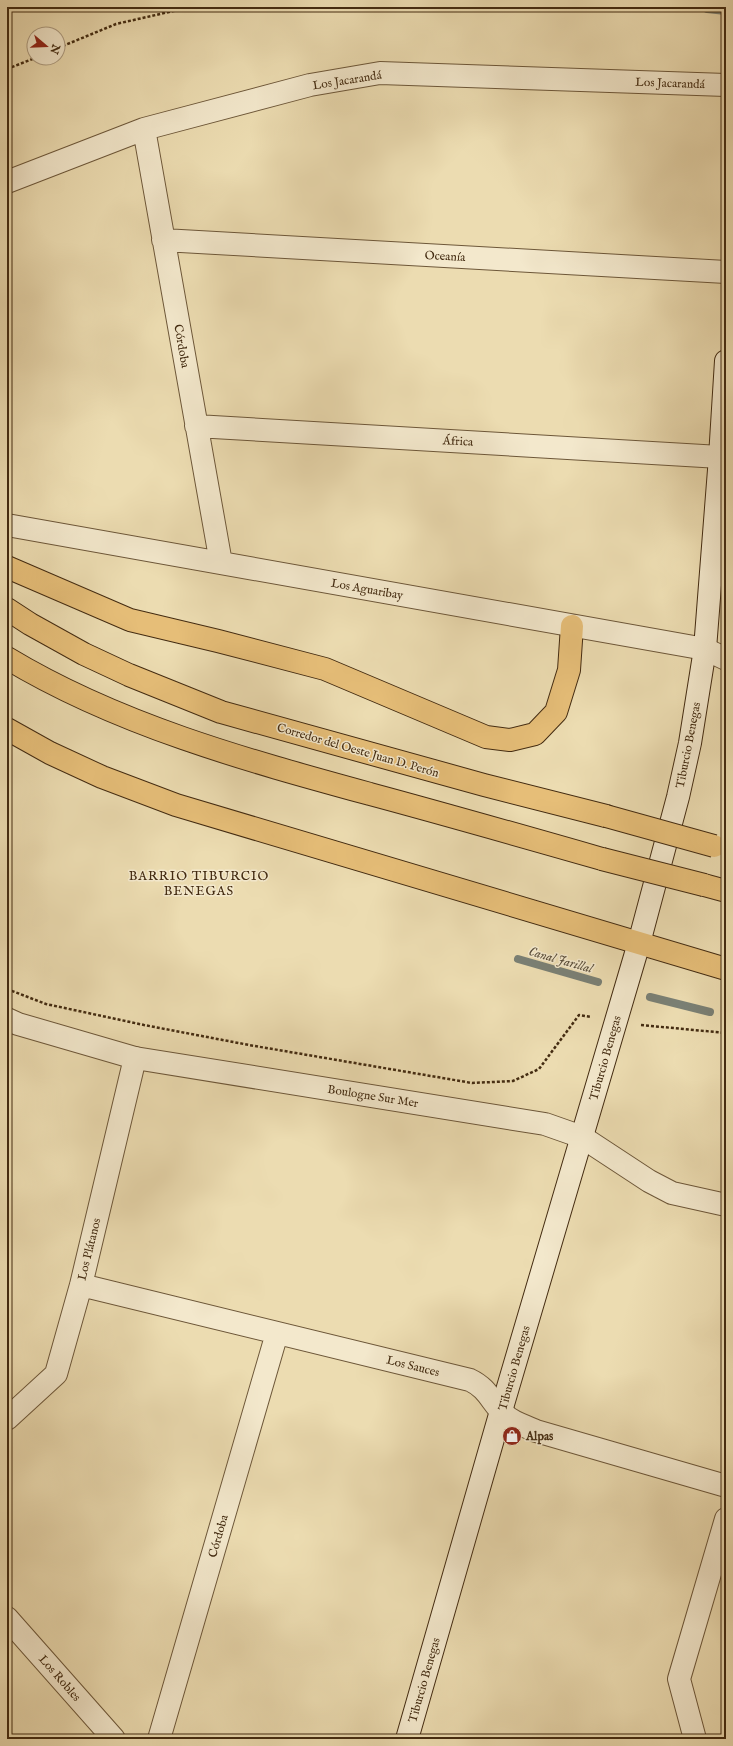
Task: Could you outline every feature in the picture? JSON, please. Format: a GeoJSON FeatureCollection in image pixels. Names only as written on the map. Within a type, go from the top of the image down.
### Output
{"type":"FeatureCollection","features":[{"type":"Feature","properties":{"kind":"highway"},"geometry":{"type":"LineString","coordinates":[[7,567],[130,620],[218,640],[325,669],[486,736],[510,740],[535,734],[556,712],[569,670],[572,626]]}},
{"type":"Feature","properties":{"kind":"highway","name":"Corredor del Oeste Juan D. Perón"},"geometry":{"type":"LineString","coordinates":[[7,609],[30,624],[129,676],[221,712],[720,847]]}},
{"type":"Feature","properties":{"kind":"highway"},"geometry":{"type":"LineString","coordinates":[[7,658],[88,701],[157,729],[280,770],[602,859],[726,890]]}},
{"type":"Feature","properties":{"kind":"highway"},"geometry":{"type":"LineString","coordinates":[[7,729],[50,753],[88,771],[176,805],[726,968]]}},
{"type":"Feature","properties":{"kind":"street","name":"Los Jacarandá"},"geometry":{"type":"LineString","coordinates":[[7,182],[144,129],[310,85],[380,73],[726,85]]}},
{"type":"Feature","properties":{"kind":"street","name":"Córdoba"},"geometry":{"type":"LineString","coordinates":[[144,129],[221,563]]}},
{"type":"Feature","properties":{"kind":"street","name":"Oceanía"},"geometry":{"type":"LineString","coordinates":[[164,240],[726,272]]}},
{"type":"Feature","properties":{"kind":"street","name":"Tiburcio Benegas"},"geometry":{"type":"LineString","coordinates":[[407,1739],[501,1411],[640,943],[665,850],[683,774],[690,743],[705,649],[726,361]]}},
{"type":"Feature","properties":{"kind":"street","name":"África"},"geometry":{"type":"LineString","coordinates":[[196,426],[720,457]]}},
{"type":"Feature","properties":{"kind":"street","name":"Los Aguaribay"},"geometry":{"type":"LineString","coordinates":[[7,525],[705,649],[726,659]]}},
{"type":"Feature","properties":{"kind":"street","name":"Boulogne Sur Mer"},"geometry":{"type":"LineString","coordinates":[[7,1019],[18,1024],[135,1058],[545,1124],[582,1137],[649,1181],[672,1193],[726,1205]]}},
{"type":"Feature","properties":{"kind":"street","name":"Los Plátanos"},"geometry":{"type":"LineString","coordinates":[[7,1419],[56,1374],[80,1285],[135,1058]]}},
{"type":"Feature","properties":{"kind":"street","name":"Los Sauces"},"geometry":{"type":"LineString","coordinates":[[80,1285],[470,1380],[486,1390],[501,1411],[517,1423],[536,1431],[726,1486]]}},
{"type":"Feature","properties":{"kind":"street","name":"Córdoba"},"geometry":{"type":"LineString","coordinates":[[159,1739],[277,1333]]}},
{"type":"Feature","properties":{"kind":"street"},"geometry":{"type":"LineString","coordinates":[[695,1739],[679,1679],[726,1520]]}},
{"type":"Feature","properties":{"kind":"street","name":"Los Robles"},"geometry":{"type":"LineString","coordinates":[[7,1618],[114,1739]]}},
{"type":"Feature","properties":{"kind":"path"},"geometry":{"type":"LineString","coordinates":[[66,45],[116,24],[191,7]]}},
{"type":"Feature","properties":{"kind":"path"},"geometry":{"type":"LineString","coordinates":[[7,69],[26,62]]}},
{"type":"Feature","properties":{"kind":"path"},"geometry":{"type":"LineString","coordinates":[[7,989],[46,1004],[144,1025],[249,1045],[472,1083],[513,1081],[539,1069],[579,1015],[616,1021],[726,1033]]}},
{"type":"Feature","properties":{"kind":"waterway"},"geometry":{"type":"LineString","coordinates":[[707,9],[726,11]]}},
{"type":"Feature","properties":{"kind":"waterway","name":"Canal Jarillal"},"geometry":{"type":"LineString","coordinates":[[518,959],[598,982]]}},
{"type":"Feature","properties":{"kind":"waterway","name":"Canal Jarillal"},"geometry":{"type":"LineString","coordinates":[[650,997],[710,1012]]}},
{"type":"Feature","properties":{"kind":"place","name":"Alpas"},"geometry":{"type":"Point","coordinates":[512,1436]}},
{"type":"Feature","properties":{"kind":"district","name":"BARRIO TIBURCIO BENEGAS"},"geometry":{"type":"Point","coordinates":[199,882]}}]}
